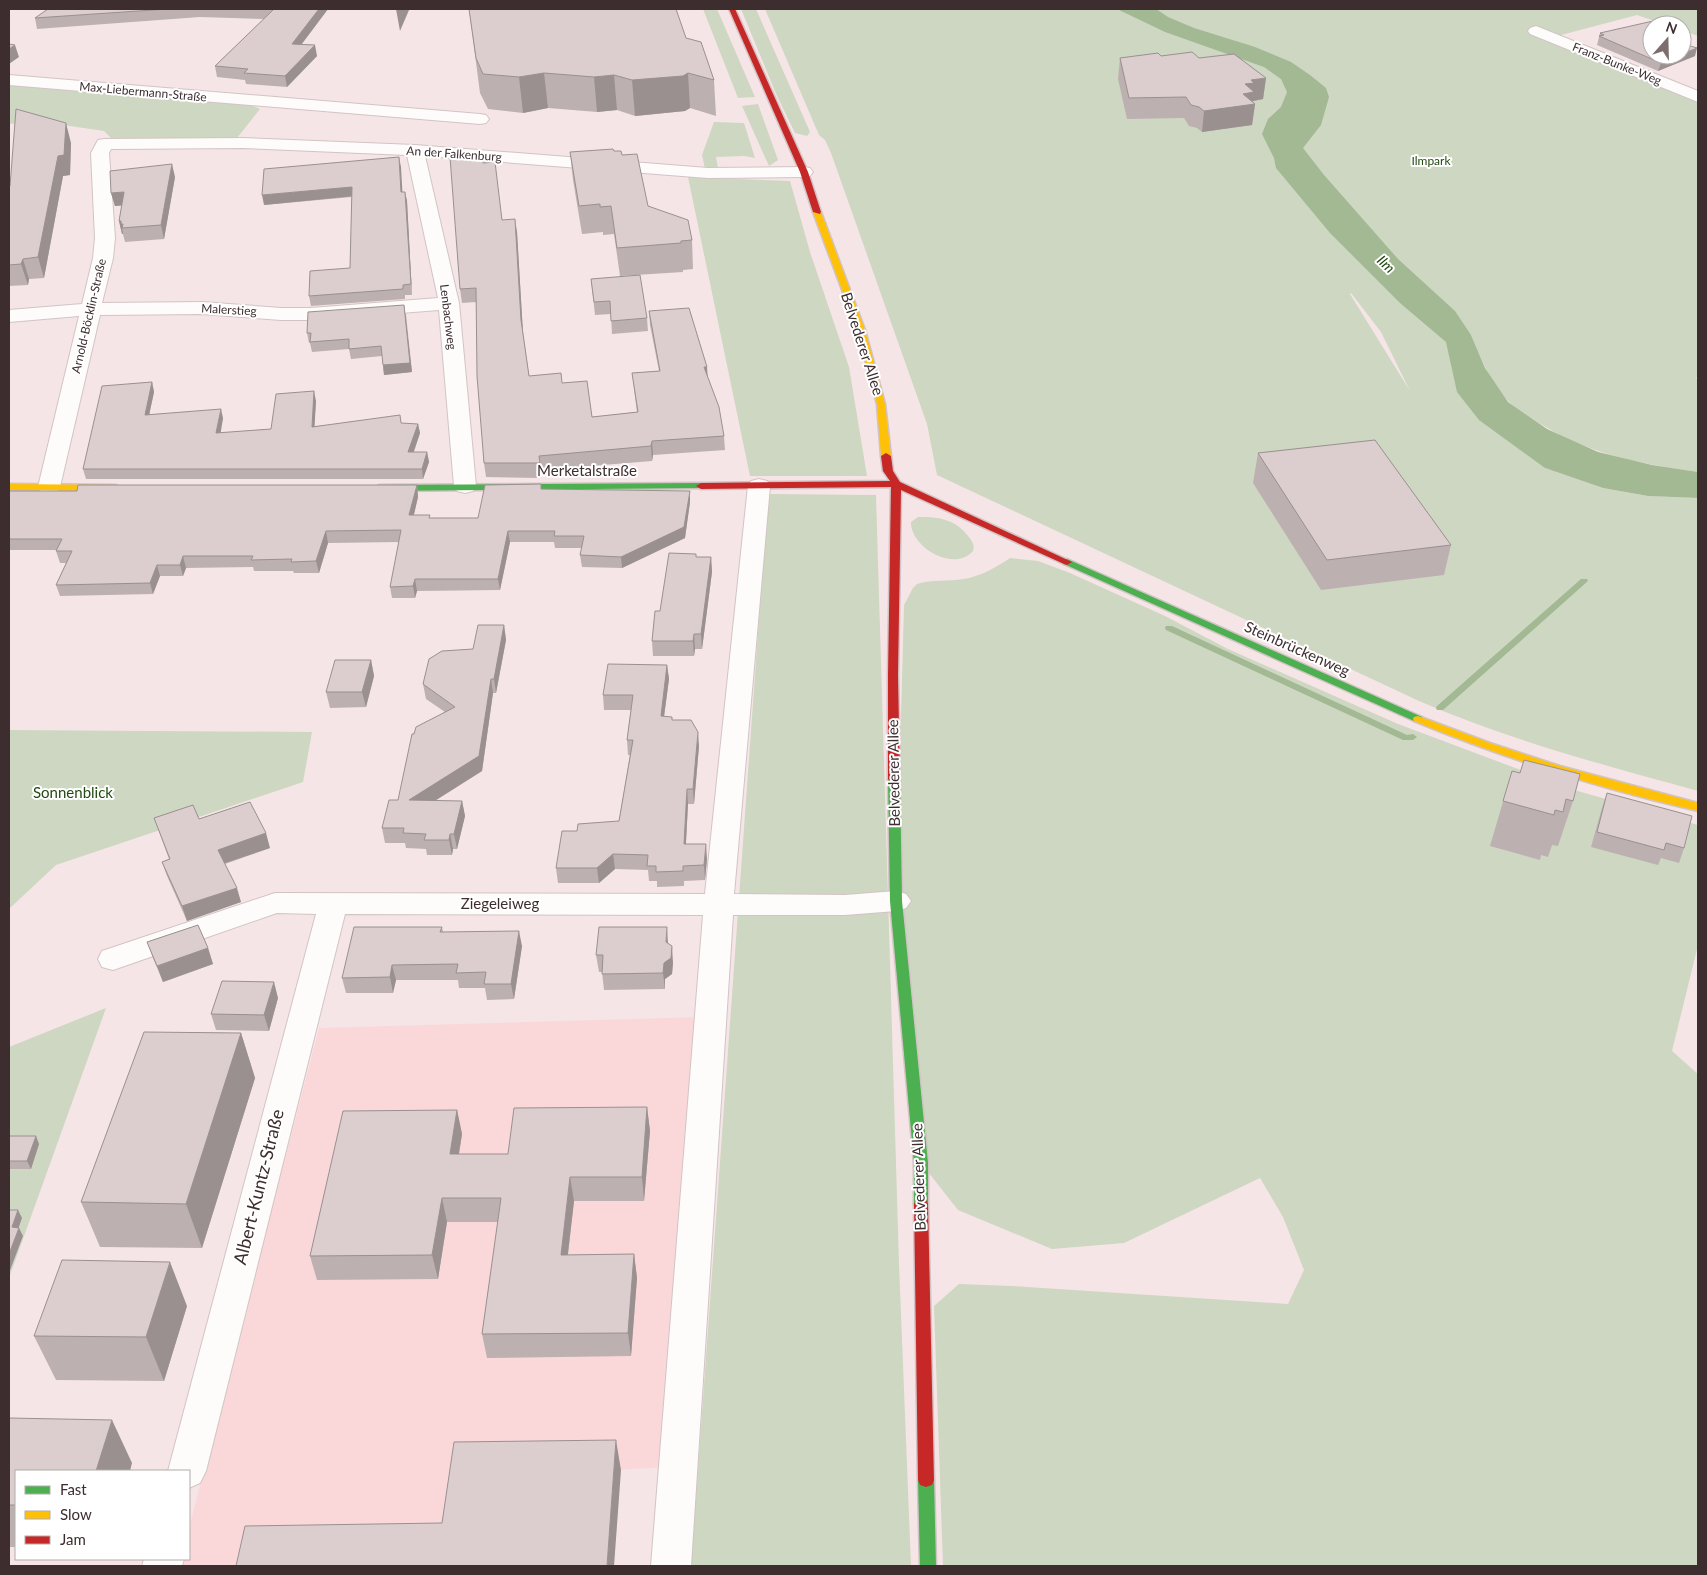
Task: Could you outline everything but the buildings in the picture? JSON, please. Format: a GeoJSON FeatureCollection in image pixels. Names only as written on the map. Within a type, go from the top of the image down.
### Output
{"type":"FeatureCollection","features":[{"type":"Feature","properties":{"kind":"street","name":"Belvederer Allee"},"geometry":{"type":"LineString","coordinates":[[732,9],[804,172],[830,250],[863,338],[881,404],[888,471],[896,484],[892,675],[896,901],[922,1163],[922,1270],[928,1566]]}},
{"type":"Feature","properties":{"kind":"street","name":"Franz-Bunke-Weg"},"geometry":{"type":"LineString","coordinates":[[1536,31],[1698,97]]}},
{"type":"Feature","properties":{"kind":"street","name":"Max-Liebermann-Straße"},"geometry":{"type":"LineString","coordinates":[[9,80],[272,110],[480,120]]}},
{"type":"Feature","properties":{"kind":"street"},"geometry":{"type":"LineString","coordinates":[[243,144],[255,130]]}},
{"type":"Feature","properties":{"kind":"street","name":"An der Falkenburg"},"geometry":{"type":"LineString","coordinates":[[104,144],[243,144],[415,150],[708,174],[804,172]]}},
{"type":"Feature","properties":{"kind":"street","name":"Arnold-Böcklin-Straße"},"geometry":{"type":"LineString","coordinates":[[49,487],[103,258],[105,238],[100,153],[104,144]]}},
{"type":"Feature","properties":{"kind":"street","name":"Lenbachweg"},"geometry":{"type":"LineString","coordinates":[[415,150],[449,303],[464,486]]}},
{"type":"Feature","properties":{"kind":"street","name":"Malerstieg"},"geometry":{"type":"LineString","coordinates":[[9,316],[90,309],[202,308],[297,314],[449,303]]}},
{"type":"Feature","properties":{"kind":"street","name":"Merketalstraße"},"geometry":{"type":"LineString","coordinates":[[368,488],[896,484]]}},
{"type":"Feature","properties":{"kind":"street","name":"Steinbrückenweg"},"geometry":{"type":"LineString","coordinates":[[896,484],[1398,711],[1451,733],[1573,773],[1698,807]]}},
{"type":"Feature","properties":{"kind":"street"},"geometry":{"type":"LineString","coordinates":[[671,1566],[719,903],[759,486]]}},
{"type":"Feature","properties":{"kind":"street"},"geometry":{"type":"LineString","coordinates":[[9,487],[127,488]]}},
{"type":"Feature","properties":{"kind":"street","name":"Ziegeleiweg"},"geometry":{"type":"LineString","coordinates":[[113,959],[275,903],[719,903],[845,905],[896,901]]}},
{"type":"Feature","properties":{"kind":"street","name":"Albert-Kuntz-Straße"},"geometry":{"type":"LineString","coordinates":[[186,1470],[333,904]]}},
{"type":"Feature","properties":{"kind":"shaded area"},"geometry":{"type":"Polygon","coordinates":[[[701,1017],[665,1467],[621,1470],[614,1566],[179,1566],[181,1560],[190,1560],[190,1524],[319,1028],[701,1017]]]}},
{"type":"Feature","properties":{"kind":"green space"},"geometry":{"type":"Polygon","coordinates":[[[703,9],[717,9],[755,97],[738,98],[703,9]]]}},
{"type":"Feature","properties":{"kind":"green space"},"geometry":{"type":"Polygon","coordinates":[[[741,9],[756,9],[810,132],[807,136],[795,133],[777,96],[741,9]]]}},
{"type":"Feature","properties":{"kind":"green space","name":"Ilmpark"},"geometry":{"type":"Polygon","coordinates":[[[765,9],[1698,9],[1698,36],[1692,34],[1692,15],[1642,15],[1642,17],[1637,15],[1546,39],[1698,101],[1698,377],[1695,378],[1698,379],[1698,472],[1653,465],[1610,455],[1569,440],[1508,401],[1486,370],[1471,335],[1446,342],[1545,468],[1603,488],[1648,496],[1698,498],[1698,791],[1522,740],[1419,701],[937,475],[927,424],[825,140],[819,135],[765,9]],[[1351,293],[1350,294],[1410,391],[1381,332],[1351,293]]]}},
{"type":"Feature","properties":{"kind":"green space"},"geometry":{"type":"Polygon","coordinates":[[[10,84],[249,104],[260,109],[237,138],[112,139],[104,131],[70,126],[34,122],[9,124],[10,84]]]}},
{"type":"Feature","properties":{"kind":"green space"},"geometry":{"type":"Polygon","coordinates":[[[758,104],[778,160],[769,166],[742,106],[758,104]]]}},
{"type":"Feature","properties":{"kind":"green space"},"geometry":{"type":"Polygon","coordinates":[[[714,122],[744,123],[755,158],[744,156],[716,157],[718,168],[705,169],[702,155],[714,122]]]}},
{"type":"Feature","properties":{"kind":"green space"},"geometry":{"type":"Polygon","coordinates":[[[688,177],[790,181],[810,252],[849,367],[867,476],[750,476],[688,177]]]}},
{"type":"Feature","properties":{"kind":"green space"},"geometry":{"type":"Polygon","coordinates":[[[768,494],[876,495],[899,1264],[911,1566],[691,1566],[768,494]]]}},
{"type":"Feature","properties":{"kind":"green space"},"geometry":{"type":"Polygon","coordinates":[[[918,517],[946,520],[958,526],[972,541],[973,551],[965,557],[955,559],[934,554],[925,548],[913,531],[911,522],[918,517]]]}},
{"type":"Feature","properties":{"kind":"green space"},"geometry":{"type":"Polygon","coordinates":[[[1010,558],[1038,561],[1070,573],[1165,616],[1228,649],[1398,724],[1574,790],[1698,825],[1698,945],[1672,1051],[1698,1074],[1698,1566],[943,1566],[934,1306],[959,1284],[1288,1304],[1304,1270],[1283,1217],[1260,1178],[1124,1243],[1052,1249],[958,1210],[921,1163],[896,901],[904,605],[917,584],[970,578],[988,571],[1010,558]]]}},
{"type":"Feature","properties":{"kind":"green space","name":"Sonnenblick"},"geometry":{"type":"Polygon","coordinates":[[[9,730],[312,732],[303,782],[56,865],[9,909],[9,730]]]}},
{"type":"Feature","properties":{"kind":"green space"},"geometry":{"type":"Polygon","coordinates":[[[106,1008],[9,1278],[9,1047],[106,1008]]]}},
{"type":"Feature","properties":{"kind":"water","name":"Ilm"},"geometry":{"type":"Polygon","coordinates":[[[1117,9],[1156,9],[1168,17],[1194,28],[1255,47],[1291,62],[1326,88],[1329,97],[1321,125],[1303,148],[1324,175],[1398,259],[1455,311],[1471,335],[1485,368],[1508,402],[1547,429],[1598,452],[1652,465],[1698,472],[1698,498],[1648,496],[1603,488],[1545,468],[1479,420],[1457,392],[1446,342],[1400,303],[1330,233],[1276,168],[1274,158],[1262,134],[1268,119],[1281,107],[1287,92],[1281,79],[1264,67],[1165,32],[1117,9]]]}},
{"type":"Feature","properties":{"kind":"waterway"},"geometry":{"type":"LineString","coordinates":[[1440,708],[1584,581]]}},
{"type":"Feature","properties":{"kind":"waterway"},"geometry":{"type":"LineString","coordinates":[[1169,628],[1406,738],[1413,737]]}},
{"type":"Feature","properties":{"kind":"traffic: fast"},"geometry":{"type":"LineString","coordinates":[[379,488],[701,486]]}},
{"type":"Feature","properties":{"kind":"traffic: fast"},"geometry":{"type":"LineString","coordinates":[[1067,562],[1418,719]]}},
{"type":"Feature","properties":{"kind":"traffic: fast"},"geometry":{"type":"LineString","coordinates":[[894,779],[896,901],[921,1163],[921,1204]]}},
{"type":"Feature","properties":{"kind":"traffic: fast"},"geometry":{"type":"LineString","coordinates":[[926,1480],[928,1566]]}},
{"type":"Feature","properties":{"kind":"traffic: slow"},"geometry":{"type":"LineString","coordinates":[[817,212],[861,330],[881,404],[886,456]]}},
{"type":"Feature","properties":{"kind":"traffic: slow"},"geometry":{"type":"LineString","coordinates":[[9,487],[116,488]]}},
{"type":"Feature","properties":{"kind":"traffic: slow"},"geometry":{"type":"LineString","coordinates":[[1418,719],[1521,757],[1698,807]]}},
{"type":"Feature","properties":{"kind":"traffic: jam"},"geometry":{"type":"LineString","coordinates":[[732,9],[804,172],[817,212]]}},
{"type":"Feature","properties":{"kind":"traffic: jam"},"geometry":{"type":"LineString","coordinates":[[886,456],[888,471],[896,484],[893,675],[894,779]]}},
{"type":"Feature","properties":{"kind":"traffic: jam"},"geometry":{"type":"LineString","coordinates":[[701,486],[896,484],[1067,562]]}},
{"type":"Feature","properties":{"kind":"traffic: jam"},"geometry":{"type":"LineString","coordinates":[[921,1204],[926,1480]]}}]}
